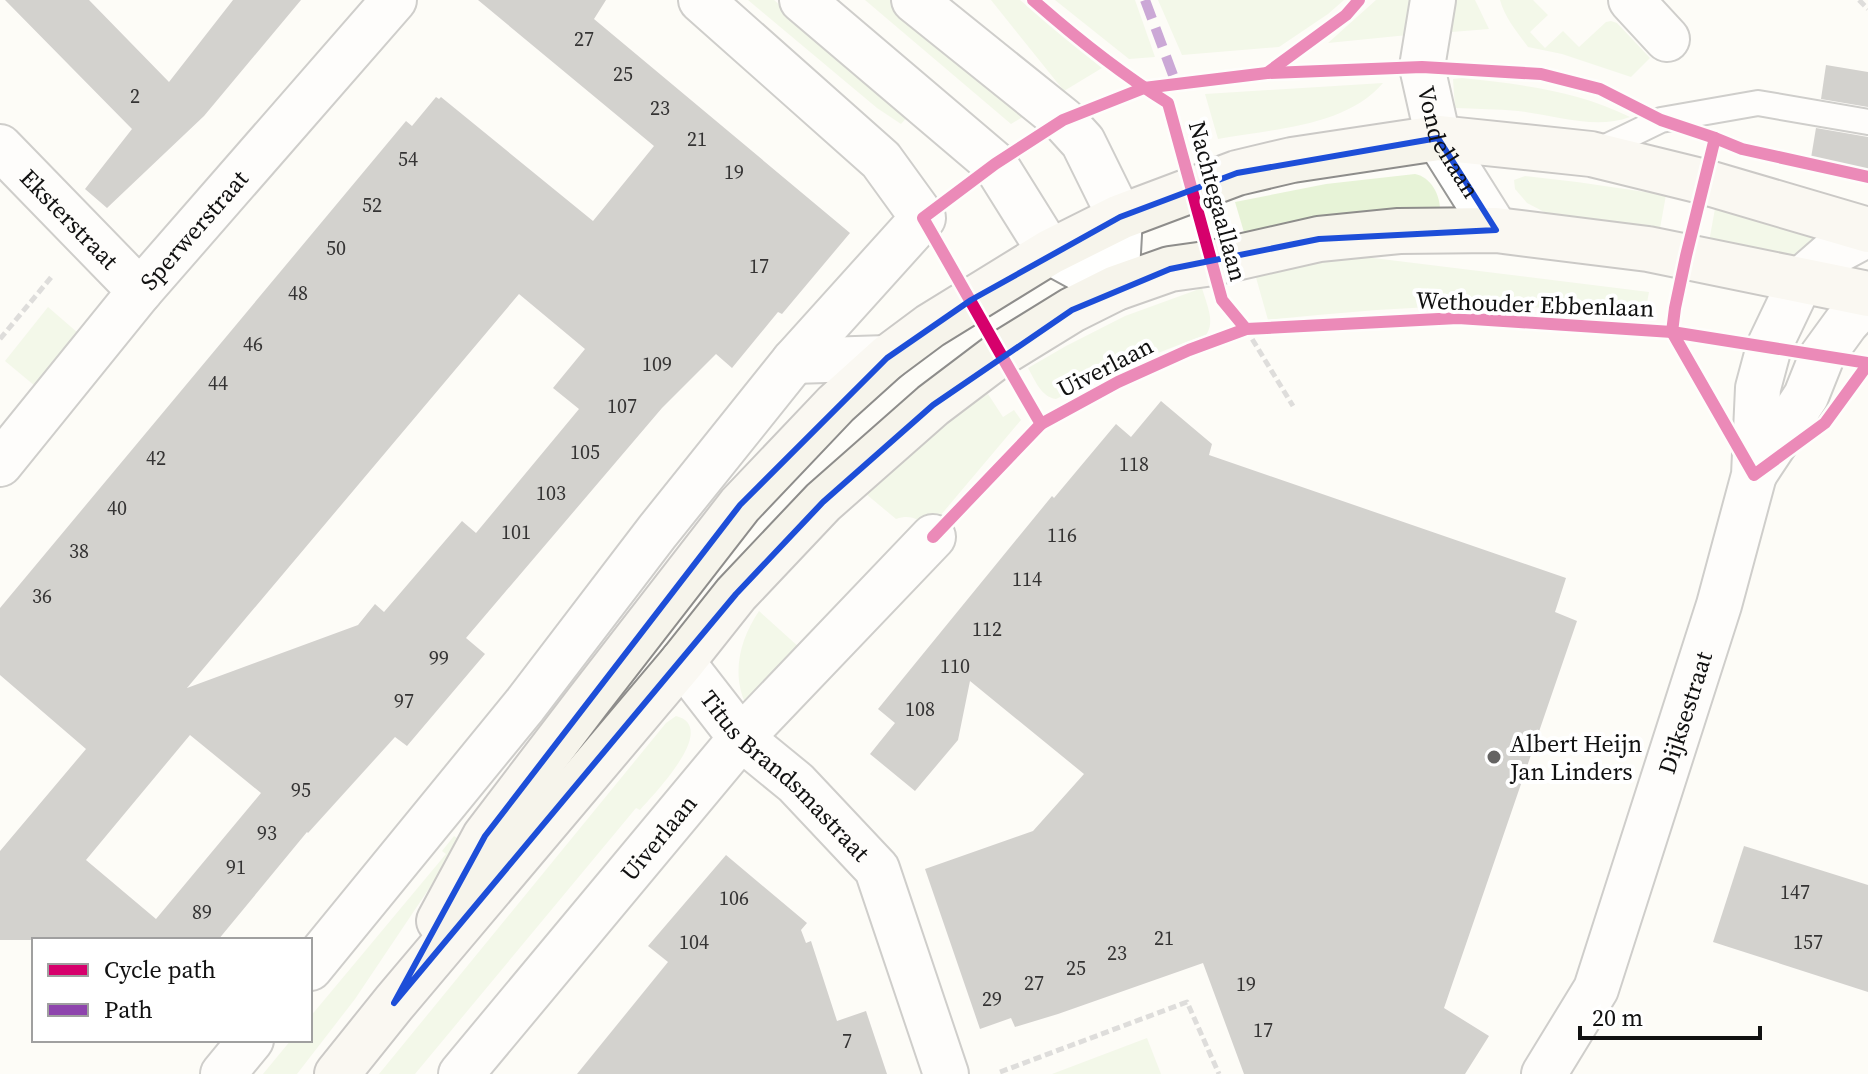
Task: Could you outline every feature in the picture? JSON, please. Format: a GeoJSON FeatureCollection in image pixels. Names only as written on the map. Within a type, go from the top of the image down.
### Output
{"type":"FeatureCollection","features":[{"type":"Feature","properties":{"kind":"main road"},"geometry":{"type":"LineString","coordinates":[[394,1003],[494,824],[740,505],[836,404],[887,358],[930,326],[1050,252],[1120,217],[1251,170],[1292,160],[1438,138],[1591,154],[1705,182],[1868,232]]}},
{"type":"Feature","properties":{"kind":"main road"},"geometry":{"type":"LineString","coordinates":[[337,1074],[736,594],[823,502],[933,405],[999,355],[1072,310],[1116,288],[1170,269],[1213,263],[1319,239],[1399,231],[1496,230],[1648,249],[1868,297]]}},
{"type":"Feature","properties":{"kind":"street","name":"Sperwerstraat"},"geometry":{"type":"LineString","coordinates":[[0,464],[140,291],[394,0]]}},
{"type":"Feature","properties":{"kind":"street"},"geometry":{"type":"LineString","coordinates":[[312,966],[525,705],[657,532],[794,361],[923,218],[881,160],[701,0]]}},
{"type":"Feature","properties":{"kind":"street"},"geometry":{"type":"LineString","coordinates":[[802,0],[995,164],[1050,252],[1116,288],[1120,217],[1083,142],[1063,120],[914,0]]}},
{"type":"Feature","properties":{"kind":"street","name":"Vondellaan"},"geometry":{"type":"LineString","coordinates":[[1433,0],[1422,67],[1438,138],[1496,230]]}},
{"type":"Feature","properties":{"kind":"street"},"geometry":{"type":"LineString","coordinates":[[1631,0],[1667,39]]}},
{"type":"Feature","properties":{"kind":"street","name":"Eksterstraat"},"geometry":{"type":"LineString","coordinates":[[0,147],[140,291]]}},
{"type":"Feature","properties":{"kind":"street","name":"Dijksestraat"},"geometry":{"type":"LineString","coordinates":[[1544,1074],[1596,989],[1719,605],[1754,475],[1758,388],[1769,347],[1801,280],[1831,254],[1868,232]]}},
{"type":"Feature","properties":{"kind":"street","name":"Dijksestraat"},"geometry":{"type":"LineString","coordinates":[[1754,475],[1806,396],[1822,356],[1868,297]]}},
{"type":"Feature","properties":{"kind":"street"},"geometry":{"type":"LineString","coordinates":[[794,361],[887,358]]}},
{"type":"Feature","properties":{"kind":"street","name":"Uiverlaan"},"geometry":{"type":"LineString","coordinates":[[461,1074],[741,738],[933,537]]}},
{"type":"Feature","properties":{"kind":"street","name":"Titus Brandsmastraat"},"geometry":{"type":"LineString","coordinates":[[682,662],[741,738],[796,783],[877,869],[946,1074]]}},
{"type":"Feature","properties":{"kind":"street"},"geometry":{"type":"LineString","coordinates":[[223,1074],[249,1042]]}},
{"type":"Feature","properties":{"kind":"lane"},"geometry":{"type":"LineString","coordinates":[[1591,154],[1661,120],[1758,103],[1868,122]]}},
{"type":"Feature","properties":{"kind":"path"},"geometry":{"type":"LineString","coordinates":[[1859,0],[1868,9]]}},
{"type":"Feature","properties":{"kind":"path"},"geometry":{"type":"LineString","coordinates":[[0,339],[85,235]]}},
{"type":"Feature","properties":{"kind":"path"},"geometry":{"type":"LineString","coordinates":[[1231,334],[1261,328]]}},
{"type":"Feature","properties":{"kind":"path"},"geometry":{"type":"LineString","coordinates":[[1246,329],[1293,406]]}},
{"type":"Feature","properties":{"kind":"path"},"geometry":{"type":"LineString","coordinates":[[995,1074],[1187,1002],[1219,1074]]}},
{"type":"Feature","properties":{"kind":"highlighted area"},"geometry":{"type":"Polygon","coordinates":[[[1438,138],[1496,230],[1319,239],[1170,269],[1072,310],[933,405],[823,502],[736,594],[394,1003],[485,836],[740,505],[887,358],[971,300],[1120,217],[1237,173],[1438,138]]]}},
{"type":"Feature","properties":{"kind":"green space"},"geometry":{"type":"Polygon","coordinates":[[[748,0],[774,0],[909,115],[901,124],[877,108],[748,0]]]}},
{"type":"Feature","properties":{"kind":"green space"},"geometry":{"type":"Polygon","coordinates":[[[865,0],[900,0],[1033,111],[1011,124],[865,0]]]}},
{"type":"Feature","properties":{"kind":"green space"},"geometry":{"type":"Polygon","coordinates":[[[991,0],[1020,0],[1102,68],[1064,91],[991,0]]]}},
{"type":"Feature","properties":{"kind":"green space"},"geometry":{"type":"Polygon","coordinates":[[[1055,0],[1135,0],[1155,57],[1129,59],[1055,0]]]}},
{"type":"Feature","properties":{"kind":"green space"},"geometry":{"type":"Polygon","coordinates":[[[1158,0],[1344,0],[1279,47],[1182,55],[1158,0]]]}},
{"type":"Feature","properties":{"kind":"green space"},"geometry":{"type":"Polygon","coordinates":[[[1376,0],[1412,0],[1408,35],[1328,43],[1376,0]]]}},
{"type":"Feature","properties":{"kind":"green space"},"geometry":{"type":"Polygon","coordinates":[[[1453,0],[1475,0],[1489,29],[1452,32],[1453,0]]]}},
{"type":"Feature","properties":{"kind":"green space"},"geometry":{"type":"Polygon","coordinates":[[[1500,0],[1533,0],[1548,15],[1530,32],[1545,48],[1563,31],[1579,47],[1611,21],[1617,23],[1650,58],[1631,77],[1562,54],[1528,47],[1508,19],[1500,0]]]}},
{"type":"Feature","properties":{"kind":"green space"},"geometry":{"type":"Polygon","coordinates":[[[1453,79],[1569,95],[1630,117],[1589,122],[1518,111],[1455,108],[1453,79]]]}},
{"type":"Feature","properties":{"kind":"green space"},"geometry":{"type":"Polygon","coordinates":[[[1383,83],[1367,98],[1329,117],[1218,139],[1205,94],[1383,83]]]}},
{"type":"Feature","properties":{"kind":"green space"},"geometry":{"type":"Polygon","coordinates":[[[1415,174],[1426,179],[1434,188],[1440,210],[1246,239],[1235,202],[1326,184],[1415,174]]]}},
{"type":"Feature","properties":{"kind":"green space"},"geometry":{"type":"Polygon","coordinates":[[[1525,176],[1666,195],[1659,234],[1552,216],[1527,203],[1515,189],[1514,180],[1525,176]]]}},
{"type":"Feature","properties":{"kind":"green space"},"geometry":{"type":"Polygon","coordinates":[[[1716,203],[1819,238],[1804,261],[1709,242],[1716,203]]]}},
{"type":"Feature","properties":{"kind":"green space"},"geometry":{"type":"Polygon","coordinates":[[[1357,256],[1649,292],[1644,319],[1550,308],[1456,306],[1268,320],[1255,274],[1357,256]]]}},
{"type":"Feature","properties":{"kind":"green space"},"geometry":{"type":"Polygon","coordinates":[[[1202,288],[1210,318],[1206,335],[1056,399],[1042,391],[1028,368],[1125,316],[1202,288]]]}},
{"type":"Feature","properties":{"kind":"green space"},"geometry":{"type":"Polygon","coordinates":[[[48,307],[78,333],[35,386],[5,361],[48,307]]]}},
{"type":"Feature","properties":{"kind":"green space"},"geometry":{"type":"Polygon","coordinates":[[[988,394],[1003,417],[1014,410],[1021,420],[929,529],[914,518],[896,519],[866,494],[924,440],[988,394]]]}},
{"type":"Feature","properties":{"kind":"green space"},"geometry":{"type":"Polygon","coordinates":[[[759,611],[800,648],[746,705],[739,681],[740,656],[747,633],[759,611]]]}},
{"type":"Feature","properties":{"kind":"green space"},"geometry":{"type":"Polygon","coordinates":[[[676,716],[688,723],[691,733],[687,747],[669,777],[640,810],[636,808],[415,1074],[379,1074],[666,723],[676,716]]]}},
{"type":"Feature","properties":{"kind":"green space"},"geometry":{"type":"Polygon","coordinates":[[[454,836],[461,841],[355,999],[297,1074],[263,1074],[289,1042],[312,1042],[312,1015],[446,854],[442,851],[454,836]]]}},
{"type":"Feature","properties":{"kind":"green space"},"geometry":{"type":"Polygon","coordinates":[[[1147,1038],[1161,1074],[1052,1074],[1147,1038]]]}},
{"type":"Feature","properties":{"kind":"building"},"geometry":{"type":"Polygon","coordinates":[[[5,0],[89,0],[169,82],[233,0],[301,0],[204,116],[107,208],[85,189],[132,129],[5,0]]]}},
{"type":"Feature","properties":{"kind":"building"},"geometry":{"type":"Polygon","coordinates":[[[478,0],[606,0],[594,19],[850,233],[732,368],[716,354],[662,408],[466,638],[485,654],[407,746],[395,737],[307,832],[220,938],[0,940],[0,851],[86,749],[0,675],[0,608],[406,121],[412,126],[436,97],[441,97],[593,221],[654,146],[478,0]],[[519,294],[187,688],[358,625],[375,604],[384,612],[462,521],[476,533],[579,409],[553,388],[585,349],[519,294]],[[190,735],[86,860],[156,919],[261,793],[190,735]]]}},
{"type":"Feature","properties":{"kind":"building"},"geometry":{"type":"Polygon","coordinates":[[[1826,65],[1868,72],[1868,107],[1821,99],[1826,65]]]}},
{"type":"Feature","properties":{"kind":"building"},"geometry":{"type":"Polygon","coordinates":[[[1816,128],[1868,137],[1868,173],[1810,164],[1816,128]]]}},
{"type":"Feature","properties":{"kind":"building"},"geometry":{"type":"Polygon","coordinates":[[[1161,401],[1212,444],[1209,455],[1566,578],[1555,612],[1577,621],[1444,1008],[1489,1036],[1465,1074],[1244,1074],[1203,963],[1015,1027],[1011,1018],[980,1029],[925,869],[1033,831],[1084,774],[970,681],[958,740],[915,791],[870,754],[895,723],[878,709],[1052,496],[1054,498],[1116,424],[1131,437],[1161,401]]]}},
{"type":"Feature","properties":{"kind":"building"},"geometry":{"type":"Polygon","coordinates":[[[1744,846],[1868,885],[1868,992],[1713,942],[1744,846]]]}},
{"type":"Feature","properties":{"kind":"building"},"geometry":{"type":"Polygon","coordinates":[[[726,855],[807,923],[801,930],[806,943],[811,941],[837,1021],[866,1011],[887,1074],[577,1074],[668,962],[648,946],[726,855]]]}},
{"type":"Feature","properties":{"kind":"marked path"},"geometry":{"type":"LineString","coordinates":[[1145,0],[1176,83]]}},
{"type":"Feature","properties":{"kind":"cycle path","name":"Nachtegaallaan"},"geometry":{"type":"LineString","coordinates":[[1033,0],[1098,54],[1168,103],[1222,300],[1246,329]]}},
{"type":"Feature","properties":{"kind":"cycle path"},"geometry":{"type":"LineString","coordinates":[[1267,73],[1346,15],[1359,0]]}},
{"type":"Feature","properties":{"kind":"cycle path"},"geometry":{"type":"LineString","coordinates":[[1041,424],[923,218],[995,164],[1063,120],[1144,88],[1267,73],[1422,67],[1541,74],[1600,89],[1661,120],[1742,149],[1868,177]]}},
{"type":"Feature","properties":{"kind":"cycle path"},"geometry":{"type":"LineString","coordinates":[[1715,138],[1686,256],[1672,332],[1754,475],[1825,423],[1868,364]]}},
{"type":"Feature","properties":{"kind":"cycle path","name":"Wethouder Ebbenlaan"},"geometry":{"type":"LineString","coordinates":[[933,537],[1041,424],[1118,382],[1189,350],[1246,329],[1458,318],[1672,332],[1868,363]]}},
{"type":"Feature","properties":{"kind":"place","name":"Albert Heijn Jan Linders"},"geometry":{"type":"Point","coordinates":[1494,757]}}]}
